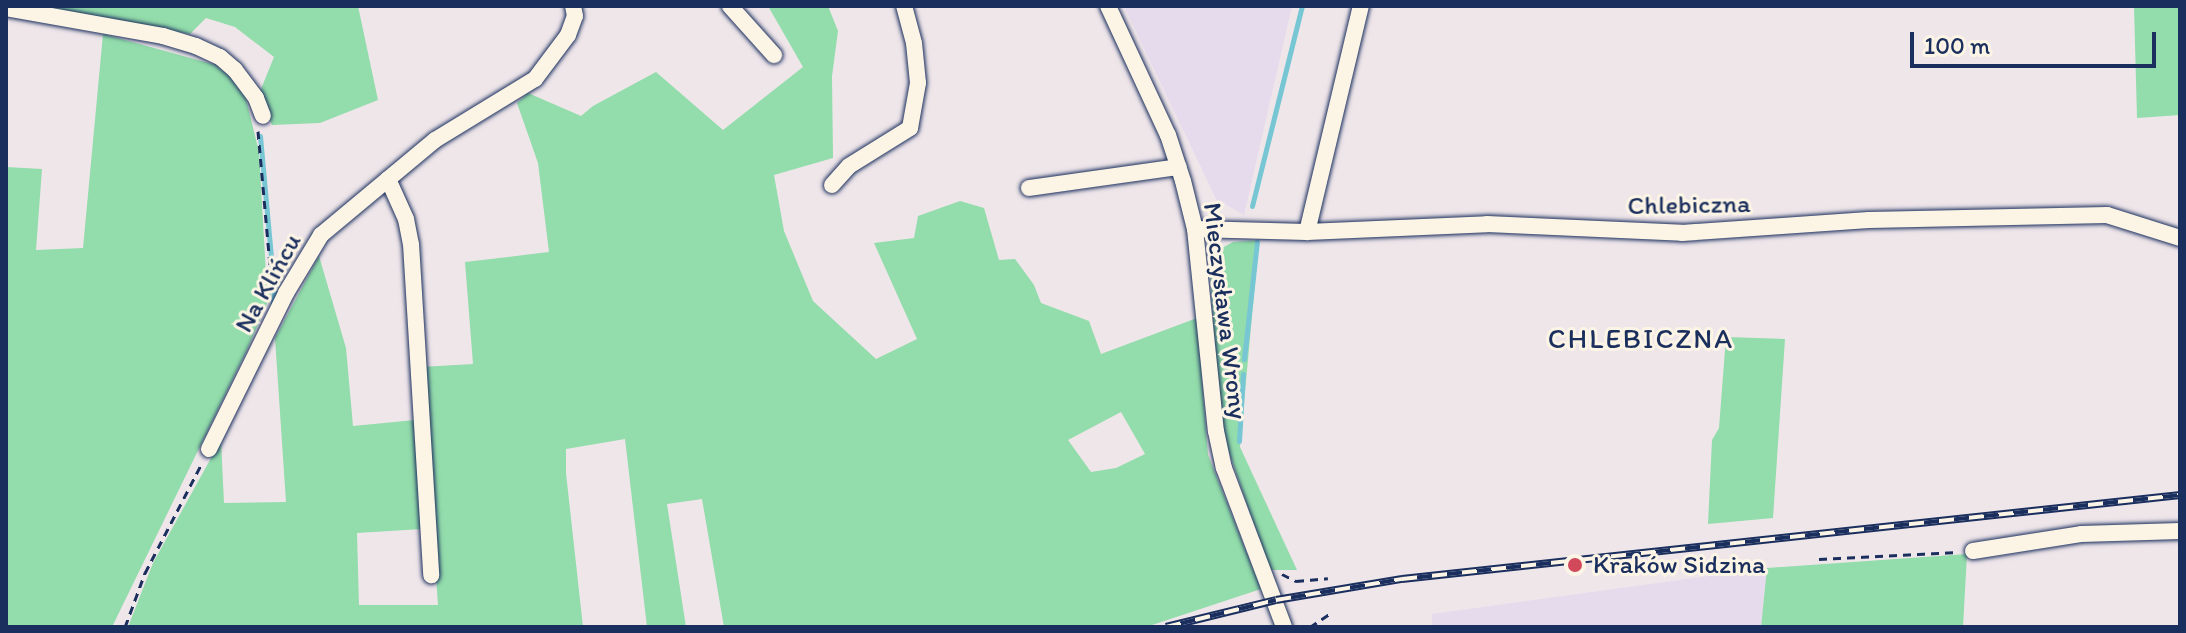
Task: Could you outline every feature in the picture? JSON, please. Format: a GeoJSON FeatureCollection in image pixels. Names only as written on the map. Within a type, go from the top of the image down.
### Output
{"type":"FeatureCollection","features":[{"type":"Feature","properties":{"kind":"street","name":"Na Klińcu"},"geometry":{"type":"LineString","coordinates":[[209,449],[286,293],[321,235],[435,140],[535,79],[568,35],[575,16],[573,6]]}},
{"type":"Feature","properties":{"kind":"street"},"geometry":{"type":"LineString","coordinates":[[730,6],[774,55]]}},
{"type":"Feature","properties":{"kind":"street"},"geometry":{"type":"LineString","coordinates":[[832,185],[849,166],[910,128],[918,83],[914,43],[904,6]]}},
{"type":"Feature","properties":{"kind":"street","name":"Mieczysława Wrony"},"geometry":{"type":"LineString","coordinates":[[1108,6],[1148,89],[1179,167],[1195,229],[1216,431],[1224,468],[1284,627]]}},
{"type":"Feature","properties":{"kind":"street"},"geometry":{"type":"LineString","coordinates":[[1307,232],[1361,6]]}},
{"type":"Feature","properties":{"kind":"street"},"geometry":{"type":"LineString","coordinates":[[6,8],[149,33],[196,46],[220,57],[235,70],[256,98],[263,116]]}},
{"type":"Feature","properties":{"kind":"street"},"geometry":{"type":"LineString","coordinates":[[1029,188],[1179,167]]}},
{"type":"Feature","properties":{"kind":"street"},"geometry":{"type":"LineString","coordinates":[[388,179],[406,219],[411,244],[431,575]]}},
{"type":"Feature","properties":{"kind":"street","name":"Chlebiczna"},"geometry":{"type":"LineString","coordinates":[[1195,229],[1307,232],[1487,224],[1682,233],[1869,220],[2076,215],[2131,220],[2180,238]]}},
{"type":"Feature","properties":{"kind":"street"},"geometry":{"type":"LineString","coordinates":[[1973,551],[2081,534],[2180,531]]}},
{"type":"Feature","properties":{"kind":"path"},"geometry":{"type":"LineString","coordinates":[[263,116],[258,132],[272,291]]}},
{"type":"Feature","properties":{"kind":"path"},"geometry":{"type":"LineString","coordinates":[[125,627],[145,573],[209,449]]}},
{"type":"Feature","properties":{"kind":"path"},"geometry":{"type":"LineString","coordinates":[[1819,559],[1973,551]]}},
{"type":"Feature","properties":{"kind":"path"},"geometry":{"type":"LineString","coordinates":[[1263,573],[1283,574],[1296,581],[1328,578]]}},
{"type":"Feature","properties":{"kind":"path"},"geometry":{"type":"LineString","coordinates":[[1310,627],[1332,612]]}},
{"type":"Feature","properties":{"kind":"shaded area"},"geometry":{"type":"Polygon","coordinates":[[[1124,6],[1292,6],[1244,215],[1216,199],[1124,6]]]}},
{"type":"Feature","properties":{"kind":"shaded area"},"geometry":{"type":"Polygon","coordinates":[[[1767,568],[1761,627],[1432,627],[1432,614],[1767,568]]]}},
{"type":"Feature","properties":{"kind":"green space"},"geometry":{"type":"Polygon","coordinates":[[[38,6],[358,6],[378,100],[320,123],[272,125],[259,94],[274,57],[235,27],[206,18],[190,34],[38,6]]]}},
{"type":"Feature","properties":{"kind":"green space"},"geometry":{"type":"Polygon","coordinates":[[[768,6],[828,6],[838,31],[832,76],[833,158],[774,175],[784,231],[813,301],[876,359],[917,339],[874,243],[914,238],[918,216],[960,201],[984,208],[999,260],[1015,259],[1034,285],[1041,303],[1089,321],[1101,354],[1197,318],[1208,455],[1261,589],[1146,627],[724,627],[702,499],[667,504],[686,627],[647,627],[625,439],[566,449],[583,627],[128,627],[153,563],[221,440],[224,503],[286,502],[275,338],[319,256],[346,348],[353,426],[415,420],[422,529],[357,533],[359,605],[438,605],[421,367],[473,364],[465,262],[549,252],[538,163],[517,103],[528,93],[581,116],[593,106],[656,72],[723,130],[803,67],[768,6]],[[1121,412],[1068,440],[1091,472],[1116,468],[1145,454],[1121,412]]]}},
{"type":"Feature","properties":{"kind":"green space"},"geometry":{"type":"Polygon","coordinates":[[[2134,6],[2180,6],[2180,115],[2137,118],[2134,6]]]}},
{"type":"Feature","properties":{"kind":"green space"},"geometry":{"type":"Polygon","coordinates":[[[103,34],[216,65],[232,79],[246,99],[259,152],[266,274],[271,294],[247,350],[112,627],[6,627],[6,167],[42,169],[36,250],[83,248],[103,34]]]}},
{"type":"Feature","properties":{"kind":"green space"},"geometry":{"type":"Polygon","coordinates":[[[1259,240],[1240,447],[1297,570],[1270,570],[1224,438],[1217,383],[1209,255],[1233,242],[1259,240]]]}},
{"type":"Feature","properties":{"kind":"green space"},"geometry":{"type":"Polygon","coordinates":[[[1726,337],[1785,339],[1773,518],[1708,524],[1712,440],[1719,428],[1726,337]]]}},
{"type":"Feature","properties":{"kind":"green space"},"geometry":{"type":"Polygon","coordinates":[[[1967,554],[1963,627],[1761,627],[1767,568],[1967,554]]]}},
{"type":"Feature","properties":{"kind":"waterway"},"geometry":{"type":"LineString","coordinates":[[1252,206],[1302,6]]}},
{"type":"Feature","properties":{"kind":"waterway"},"geometry":{"type":"LineString","coordinates":[[260,136],[273,306]]}},
{"type":"Feature","properties":{"kind":"waterway"},"geometry":{"type":"LineString","coordinates":[[1244,359],[1257,242]]}},
{"type":"Feature","properties":{"kind":"waterway"},"geometry":{"type":"LineString","coordinates":[[1239,441],[1243,374]]}},
{"type":"Feature","properties":{"kind":"railway"},"geometry":{"type":"LineString","coordinates":[[1166,627],[1276,600],[1402,579],[2180,495]]}},
{"type":"Feature","properties":{"kind":"place","name":"Kraków Sidzina"},"geometry":{"type":"Point","coordinates":[1575,565]}},
{"type":"Feature","properties":{"kind":"district","name":"CHLEBICZNA"},"geometry":{"type":"Point","coordinates":[1641,338]}}]}
